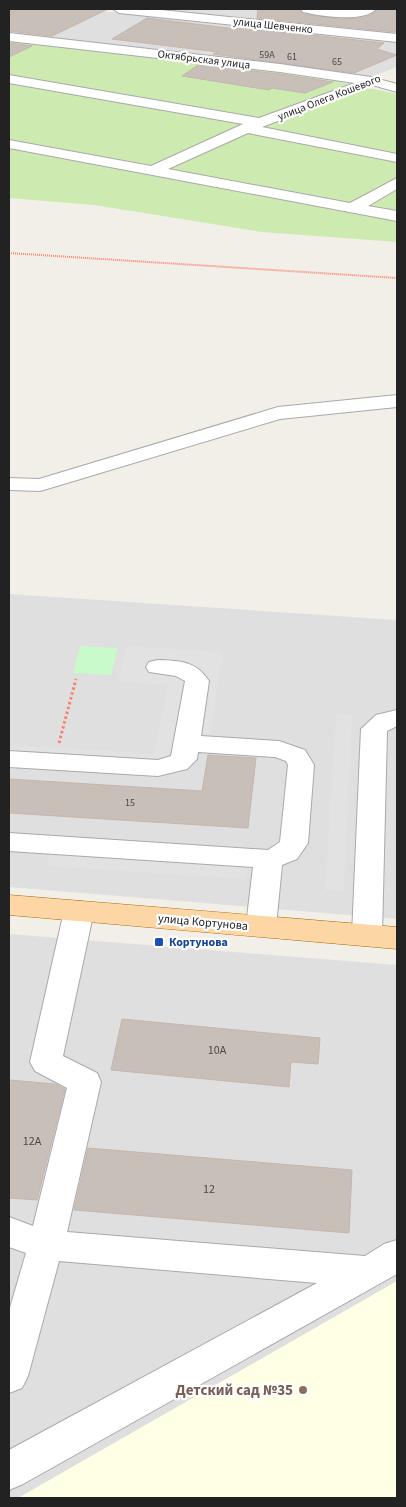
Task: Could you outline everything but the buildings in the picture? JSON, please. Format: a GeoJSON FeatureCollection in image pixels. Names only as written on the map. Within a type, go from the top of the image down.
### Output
{"type":"FeatureCollection","features":[{"type":"Feature","properties":{"kind":"main road","name":"улица Кортунова"},"geometry":{"type":"LineString","coordinates":[[9,905],[397,938]]}},
{"type":"Feature","properties":{"kind":"street","name":"улица Шевченко"},"geometry":{"type":"LineString","coordinates":[[119,9],[397,38]]}},
{"type":"Feature","properties":{"kind":"street"},"geometry":{"type":"LineString","coordinates":[[308,9],[340,14],[370,9]]}},
{"type":"Feature","properties":{"kind":"street","name":"Октябрьская улица"},"geometry":{"type":"LineString","coordinates":[[9,37],[280,68],[371,81],[397,88]]}},
{"type":"Feature","properties":{"kind":"street","name":"улица Олега Кошевого"},"geometry":{"type":"LineString","coordinates":[[152,171],[246,128],[388,74]]}},
{"type":"Feature","properties":{"kind":"street"},"geometry":{"type":"LineString","coordinates":[[9,79],[261,122]]}},
{"type":"Feature","properties":{"kind":"street"},"geometry":{"type":"LineString","coordinates":[[246,128],[397,158]]}},
{"type":"Feature","properties":{"kind":"street"},"geometry":{"type":"LineString","coordinates":[[9,144],[152,171],[206,179],[397,216]]}},
{"type":"Feature","properties":{"kind":"street"},"geometry":{"type":"LineString","coordinates":[[352,208],[397,183]]}},
{"type":"Feature","properties":{"kind":"street"},"geometry":{"type":"LineString","coordinates":[[9,484],[40,485],[278,413],[397,402]]}},
{"type":"Feature","properties":{"kind":"street"},"geometry":{"type":"LineString","coordinates":[[9,759],[171,767],[179,764],[184,759],[197,681],[188,671],[179,668],[158,667]]}},
{"type":"Feature","properties":{"kind":"street"},"geometry":{"type":"LineString","coordinates":[[367,935],[374,729],[385,720],[397,718]]}},
{"type":"Feature","properties":{"kind":"street"},"geometry":{"type":"LineString","coordinates":[[9,842],[268,859],[282,856],[290,851],[294,842],[301,765],[296,756],[279,749],[186,743]]}},
{"type":"Feature","properties":{"kind":"street"},"geometry":{"type":"LineString","coordinates":[[261,926],[268,859]]}},
{"type":"Feature","properties":{"kind":"street"},"geometry":{"type":"LineString","coordinates":[[9,1376],[46,1245],[85,1082],[46,1062],[79,911]]}},
{"type":"Feature","properties":{"kind":"street"},"geometry":{"type":"LineString","coordinates":[[9,1232],[46,1245],[384,1263]]}},
{"type":"Feature","properties":{"kind":"street"},"geometry":{"type":"LineString","coordinates":[[9,1471],[384,1263]]}},
{"type":"Feature","properties":{"kind":"path"},"geometry":{"type":"LineString","coordinates":[[9,252],[397,278]]}},
{"type":"Feature","properties":{"kind":"path"},"geometry":{"type":"LineString","coordinates":[[54,762],[76,679]]}},
{"type":"Feature","properties":{"kind":"shaded area"},"geometry":{"type":"Polygon","coordinates":[[[9,9],[82,9],[397,42],[397,67],[363,80],[9,39],[9,9]]]}},
{"type":"Feature","properties":{"kind":"shaded area"},"geometry":{"type":"Polygon","coordinates":[[[101,9],[397,9],[397,40],[362,36],[101,9]]]}},
{"type":"Feature","properties":{"kind":"shaded area"},"geometry":{"type":"Polygon","coordinates":[[[9,594],[397,620],[397,919],[9,887],[9,594]]]}},
{"type":"Feature","properties":{"kind":"shaded area"},"geometry":{"type":"Polygon","coordinates":[[[126,646],[223,652],[209,740],[174,738],[169,764],[9,754],[9,745],[154,754],[168,685],[118,681],[126,646]]]}},
{"type":"Feature","properties":{"kind":"shaded area"},"geometry":{"type":"Polygon","coordinates":[[[336,714],[352,715],[344,891],[325,890],[336,714]]]}},
{"type":"Feature","properties":{"kind":"shaded area"},"geometry":{"type":"Polygon","coordinates":[[[49,853],[248,868],[246,879],[46,866],[49,853]]]}},
{"type":"Feature","properties":{"kind":"shaded area"},"geometry":{"type":"Polygon","coordinates":[[[9,934],[397,965],[397,1498],[9,1498],[9,934]]]}},
{"type":"Feature","properties":{"kind":"shaded area","name":"Детский сад №35"},"geometry":{"type":"Polygon","coordinates":[[[397,1281],[397,1498],[18,1498],[397,1281]]]}},
{"type":"Feature","properties":{"kind":"green space"},"geometry":{"type":"Polygon","coordinates":[[[9,41],[249,68],[346,83],[397,94],[397,242],[262,232],[94,205],[9,198],[9,41]]]}},
{"type":"Feature","properties":{"kind":"green space"},"geometry":{"type":"Polygon","coordinates":[[[80,646],[118,648],[111,675],[73,673],[80,646]]]}},
{"type":"Feature","properties":{"kind":"place","name":"Кортунова"},"geometry":{"type":"Point","coordinates":[159,942]}},
{"type":"Feature","properties":{"kind":"place","name":"Детский сад №35"},"geometry":{"type":"Point","coordinates":[303,1390]}}]}
